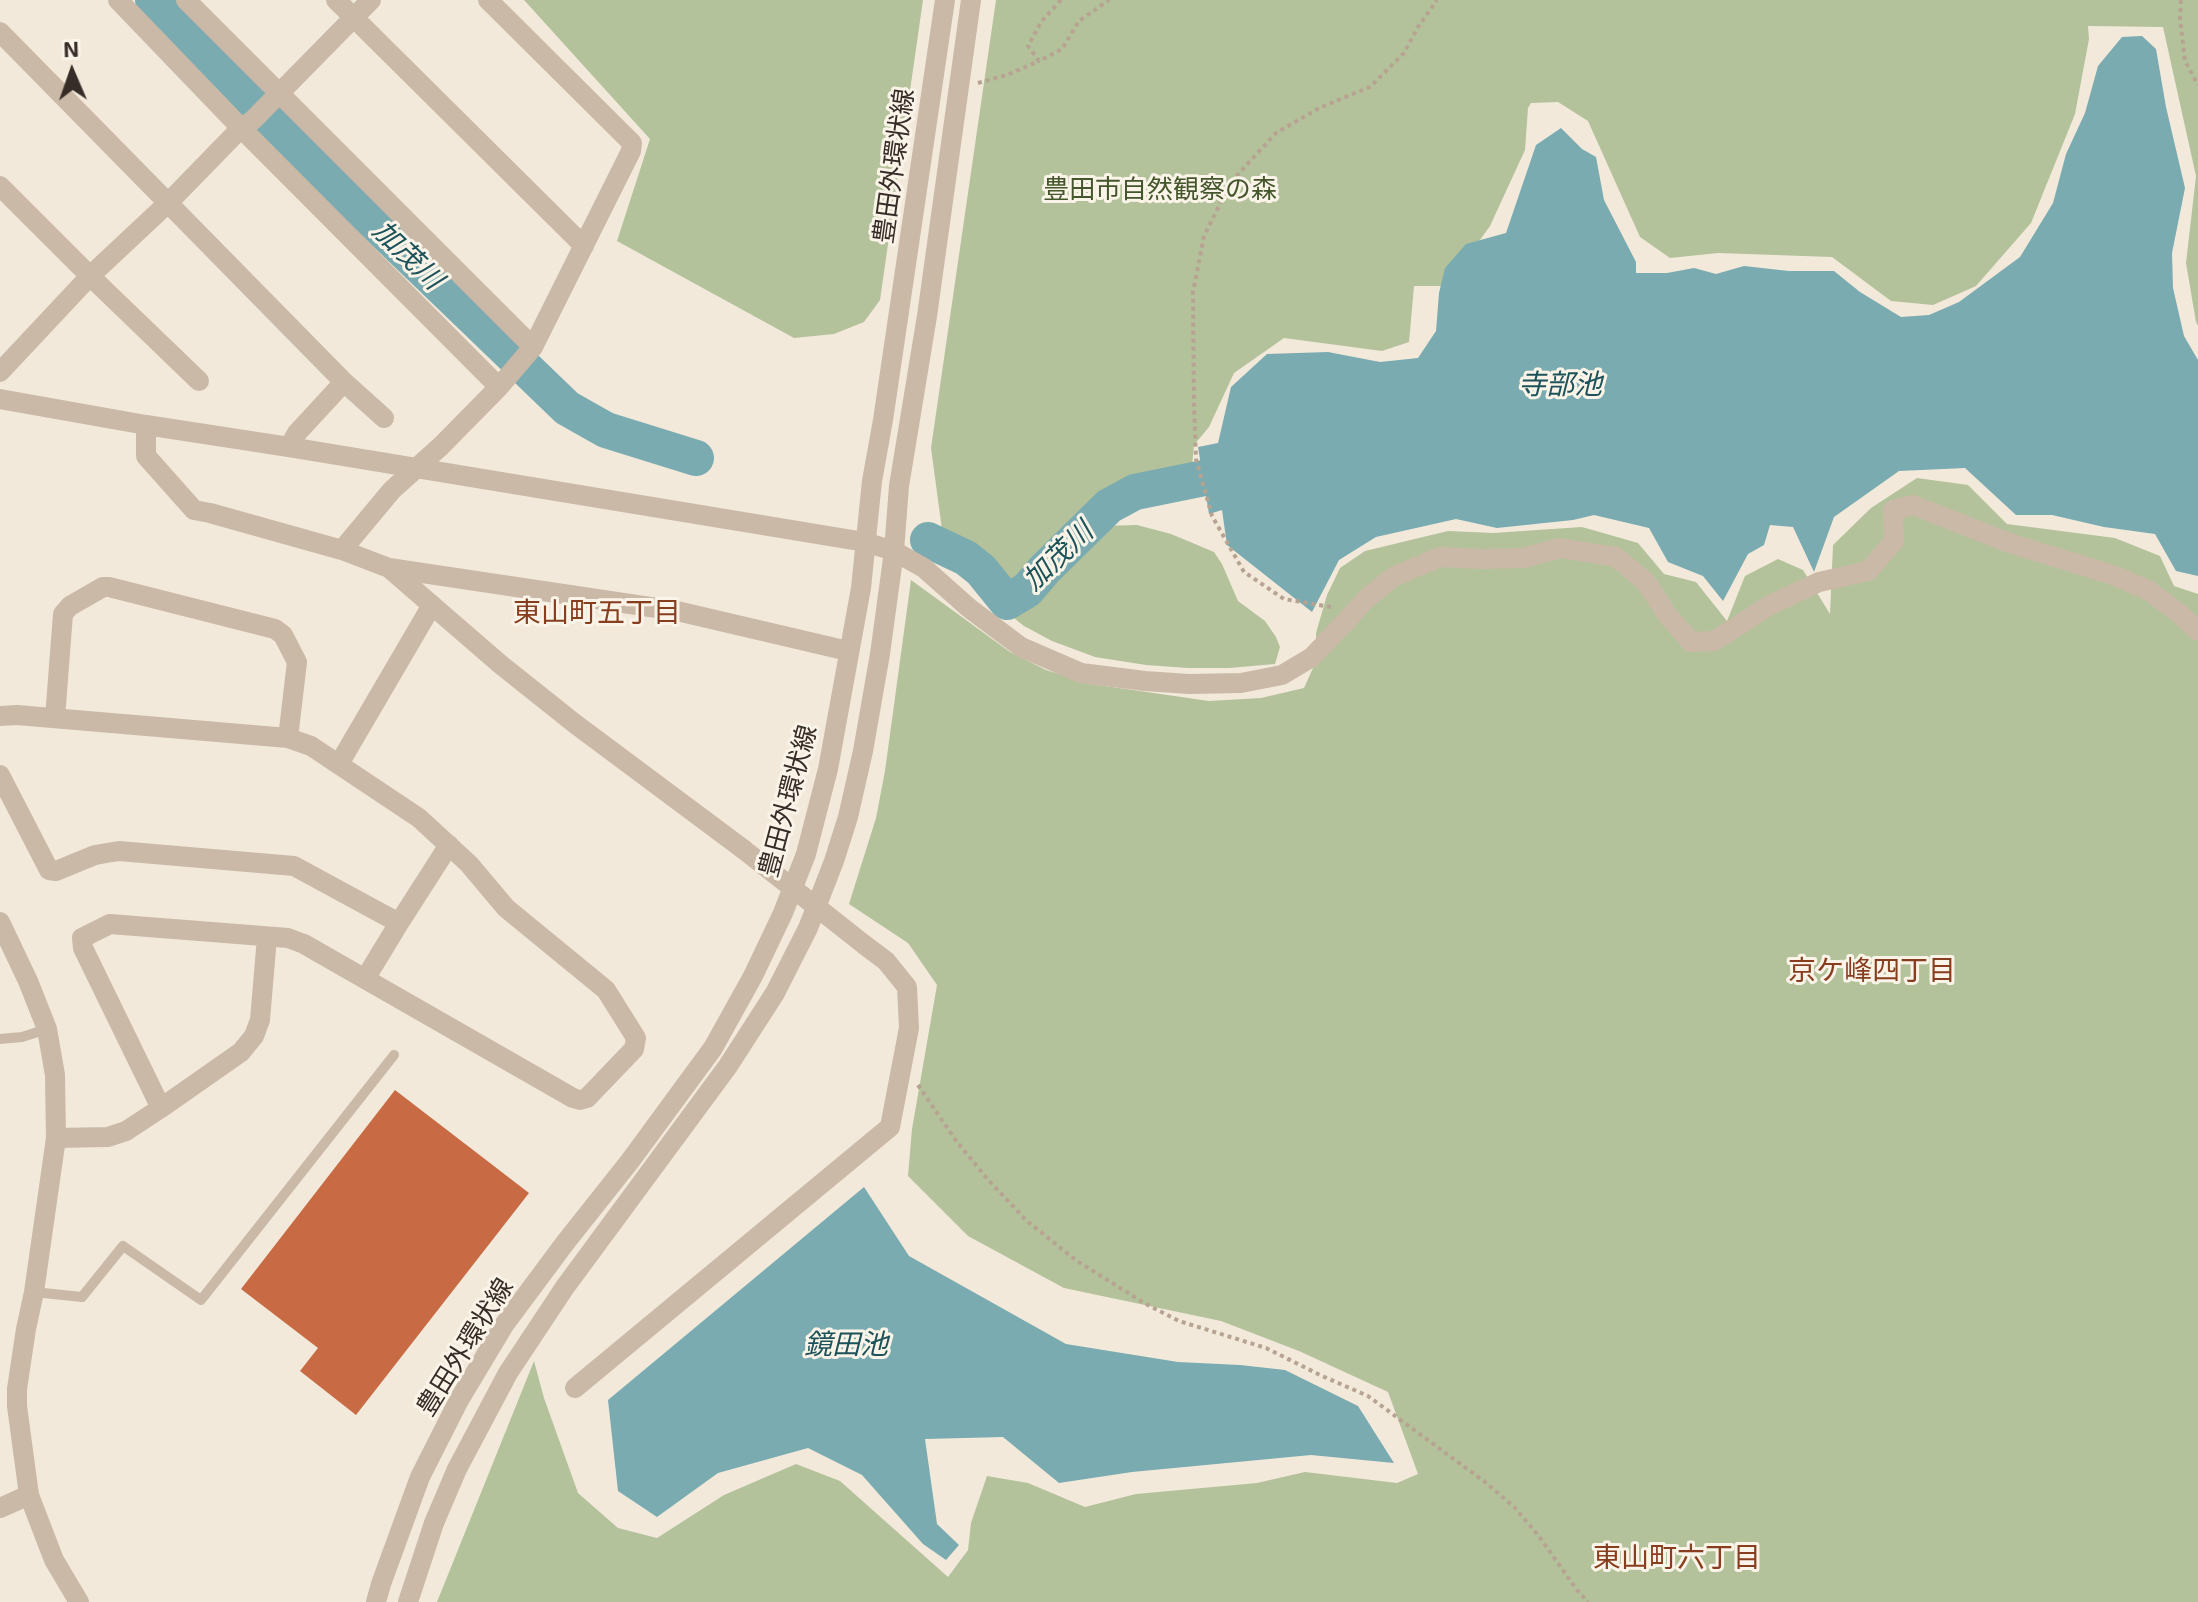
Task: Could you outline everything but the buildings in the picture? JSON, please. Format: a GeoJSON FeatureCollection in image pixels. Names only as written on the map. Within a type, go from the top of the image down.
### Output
{"type":"FeatureCollection","features":[{"type":"Feature","properties":{"kind":"street"},"geometry":{"type":"LineString","coordinates":[[118,0],[247,124],[499,386]]}},
{"type":"Feature","properties":{"kind":"street"},"geometry":{"type":"LineString","coordinates":[[186,0],[275,97],[532,348]]}},
{"type":"Feature","properties":{"kind":"street"},"geometry":{"type":"LineString","coordinates":[[336,0],[584,246]]}},
{"type":"Feature","properties":{"kind":"street"},"geometry":{"type":"LineString","coordinates":[[0,372],[90,276],[169,202],[371,0]]}},
{"type":"Feature","properties":{"kind":"street"},"geometry":{"type":"LineString","coordinates":[[342,550],[392,490],[499,386],[532,348],[631,151],[632,143],[488,0]]}},
{"type":"Feature","properties":{"kind":"street","name":"豊田外環状線"},"geometry":{"type":"LineString","coordinates":[[376,1602],[420,1477],[459,1400],[504,1325],[713,1048],[753,976],[783,913],[806,854],[828,769],[861,588],[872,481],[945,0]]}},
{"type":"Feature","properties":{"kind":"street","name":"豊田外環状線"},"geometry":{"type":"LineString","coordinates":[[408,1602],[434,1523],[457,1469],[508,1373],[565,1287],[728,1066],[775,993],[808,928],[834,861],[863,751],[880,654],[899,486],[927,316],[971,0]]}},
{"type":"Feature","properties":{"kind":"street"},"geometry":{"type":"LineString","coordinates":[[0,32],[344,382],[384,418]]}},
{"type":"Feature","properties":{"kind":"street"},"geometry":{"type":"LineString","coordinates":[[5,200],[90,276],[199,381]]}},
{"type":"Feature","properties":{"kind":"street"},"geometry":{"type":"LineString","coordinates":[[289,447],[297,433],[344,382]]}},
{"type":"Feature","properties":{"kind":"street"},"geometry":{"type":"LineString","coordinates":[[0,399],[865,542],[894,551],[924,568],[969,608],[1021,647],[1081,673],[1145,681],[1241,683],[1282,675],[1312,657],[1367,598],[1393,577],[1440,557],[1523,558],[1560,548],[1616,557],[1646,582],[1668,616],[1691,642],[1714,641],[1770,605],[1819,582],[1868,571],[1894,541],[1893,510],[1913,505],[2012,544],[2113,575],[2148,590],[2198,631]]}},
{"type":"Feature","properties":{"kind":"street"},"geometry":{"type":"LineString","coordinates":[[146,425],[146,456],[194,510],[342,550],[389,568],[677,611],[848,651]]}},
{"type":"Feature","properties":{"kind":"street"},"geometry":{"type":"LineString","coordinates":[[389,568],[574,723],[886,961],[907,987],[909,1028],[890,1127],[575,1388]]}},
{"type":"Feature","properties":{"kind":"street"},"geometry":{"type":"LineString","coordinates":[[55,718],[63,614],[70,606],[103,587],[109,587],[275,629],[283,635],[297,662],[288,738]]}},
{"type":"Feature","properties":{"kind":"street"},"geometry":{"type":"LineString","coordinates":[[339,764],[432,605]]}},
{"type":"Feature","properties":{"kind":"street"},"geometry":{"type":"LineString","coordinates":[[0,716],[288,738],[311,746],[419,818],[469,864],[506,908],[606,990],[636,1038],[634,1049],[587,1098],[580,1100],[304,944],[288,938],[110,924],[82,938],[83,948],[161,1108]]}},
{"type":"Feature","properties":{"kind":"street"},"geometry":{"type":"LineString","coordinates":[[0,775],[49,870],[56,871],[95,855],[119,851],[294,866],[399,923]]}},
{"type":"Feature","properties":{"kind":"street"},"geometry":{"type":"LineString","coordinates":[[365,979],[449,845]]}},
{"type":"Feature","properties":{"kind":"street"},"geometry":{"type":"LineString","coordinates":[[0,922],[47,1029],[55,1075],[56,1138],[17,1389],[17,1406],[29,1495],[54,1560],[79,1602]]}},
{"type":"Feature","properties":{"kind":"street"},"geometry":{"type":"LineString","coordinates":[[56,1138],[108,1137],[126,1131],[241,1052],[254,1036],[260,1020],[267,937]]}},
{"type":"Feature","properties":{"kind":"street"},"geometry":{"type":"LineString","coordinates":[[0,1508],[29,1495]]}},
{"type":"Feature","properties":{"kind":"lane"},"geometry":{"type":"LineString","coordinates":[[0,1039],[22,1037],[47,1029]]}},
{"type":"Feature","properties":{"kind":"lane"},"geometry":{"type":"LineString","coordinates":[[34,1292],[82,1297],[123,1246],[201,1300],[394,1055]]}},
{"type":"Feature","properties":{"kind":"path"},"geometry":{"type":"LineString","coordinates":[[1039,61],[1028,46],[1041,22],[1061,0]]}},
{"type":"Feature","properties":{"kind":"path"},"geometry":{"type":"LineString","coordinates":[[978,83],[1007,75],[1062,49],[1079,21],[1109,0]]}},
{"type":"Feature","properties":{"kind":"path"},"geometry":{"type":"LineString","coordinates":[[1345,622],[1332,607],[1284,599],[1244,572],[1212,516],[1196,459],[1193,292],[1204,236],[1231,182],[1276,133],[1319,108],[1370,87],[1404,53],[1437,0]]}},
{"type":"Feature","properties":{"kind":"path"},"geometry":{"type":"LineString","coordinates":[[2181,0],[2185,61],[2198,85]]}},
{"type":"Feature","properties":{"kind":"path"},"geometry":{"type":"LineString","coordinates":[[904,1063],[957,1142],[990,1182],[1028,1222],[1077,1261],[1130,1295],[1179,1321],[1266,1348],[1368,1396],[1514,1507],[1588,1602]]}},
{"type":"Feature","properties":{"kind":"green space"},"geometry":{"type":"Polygon","coordinates":[[[524,0],[923,0],[880,300],[864,322],[834,334],[794,338],[617,241],[650,139],[524,0]]]}},
{"type":"Feature","properties":{"kind":"green space","name":"豊田市自然観察の森"},"geometry":{"type":"Polygon","coordinates":[[[996,0],[2198,0],[2198,326],[2186,263],[2196,176],[2163,27],[2088,26],[2089,39],[2075,114],[2031,223],[1976,286],[1933,305],[1891,301],[1832,257],[1718,253],[1670,258],[1640,237],[1588,121],[1558,102],[1531,103],[1525,150],[1490,226],[1447,286],[1414,286],[1409,342],[1382,351],[1284,338],[1234,373],[1209,427],[1194,445],[1191,476],[1178,476],[1125,489],[1101,501],[1007,591],[966,550],[943,537],[931,448],[996,0]]]}},
{"type":"Feature","properties":{"kind":"green space"},"geometry":{"type":"Polygon","coordinates":[[[1917,478],[1968,485],[2007,524],[2115,538],[2160,556],[2174,586],[2198,594],[2198,1602],[437,1602],[534,1361],[578,1493],[618,1528],[657,1538],[724,1495],[796,1464],[840,1481],[948,1577],[968,1550],[971,1523],[987,1476],[1028,1483],[1085,1507],[1136,1494],[1257,1483],[1305,1472],[1397,1483],[1418,1474],[1388,1392],[1299,1351],[1221,1321],[1064,1288],[968,1236],[908,1176],[912,1129],[937,985],[908,943],[849,904],[876,818],[885,771],[911,580],[1010,652],[1046,670],[1091,684],[1209,701],[1261,698],[1304,688],[1317,659],[1316,633],[1327,595],[1340,568],[1365,551],[1448,531],[1493,533],[1582,527],[1638,543],[1664,574],[1696,582],[1727,621],[1745,576],[1778,559],[1803,570],[1830,614],[1833,545],[1871,508],[1917,478]]]}},
{"type":"Feature","properties":{"kind":"green space"},"geometry":{"type":"Polygon","coordinates":[[[1137,525],[1171,534],[1214,552],[1238,601],[1265,621],[1276,637],[1280,647],[1275,664],[1188,668],[1095,657],[1052,641],[1009,614],[1099,526],[1137,525]]]}},
{"type":"Feature","properties":{"kind":"water","name":"寺部池"},"geometry":{"type":"Polygon","coordinates":[[[2142,36],[2156,49],[2185,188],[2172,253],[2173,288],[2184,336],[2198,360],[2198,576],[2176,571],[2155,534],[2052,515],[2016,515],[1965,468],[1899,471],[1834,517],[1814,572],[1793,527],[1770,525],[1764,545],[1748,554],[1723,601],[1703,576],[1668,562],[1649,528],[1594,515],[1497,528],[1456,519],[1376,537],[1339,560],[1312,612],[1227,545],[1222,510],[1209,514],[1198,447],[1218,443],[1231,387],[1267,354],[1328,352],[1380,362],[1418,358],[1436,331],[1439,293],[1445,268],[1466,244],[1506,233],[1536,145],[1561,128],[1582,149],[1596,157],[1604,200],[1636,262],[1636,273],[1667,273],[1694,268],[1716,274],[1744,266],[1789,271],[1834,271],[1860,292],[1901,317],[1929,315],[1959,302],[2020,257],[2053,203],[2066,154],[2085,113],[2098,66],[2122,37],[2142,36]]]}},
{"type":"Feature","properties":{"kind":"water","name":"鏡田池"},"geometry":{"type":"Polygon","coordinates":[[[864,1187],[909,1256],[1066,1344],[1178,1362],[1285,1370],[1358,1406],[1394,1463],[1311,1455],[1132,1472],[1059,1483],[1003,1437],[925,1439],[937,1524],[959,1545],[946,1560],[923,1544],[862,1475],[808,1448],[718,1473],[657,1517],[618,1491],[608,1400],[864,1187]]]}},
{"type":"Feature","properties":{"kind":"waterway","name":"加茂川"},"geometry":{"type":"LineString","coordinates":[[153,0],[271,123],[567,408],[606,430],[696,458]]}},
{"type":"Feature","properties":{"kind":"waterway","name":"加茂川"},"geometry":{"type":"LineString","coordinates":[[928,540],[966,558],[981,570],[1007,602],[1027,590],[1109,506],[1135,492],[1204,478]]}},
{"type":"Feature","properties":{"kind":"district","name":"東山町五丁目"},"geometry":{"type":"Point","coordinates":[597,613]}},
{"type":"Feature","properties":{"kind":"district","name":"京ケ峰四丁目"},"geometry":{"type":"Point","coordinates":[1872,971]}},
{"type":"Feature","properties":{"kind":"district","name":"東山町六丁目"},"geometry":{"type":"Point","coordinates":[1677,1558]}}]}
